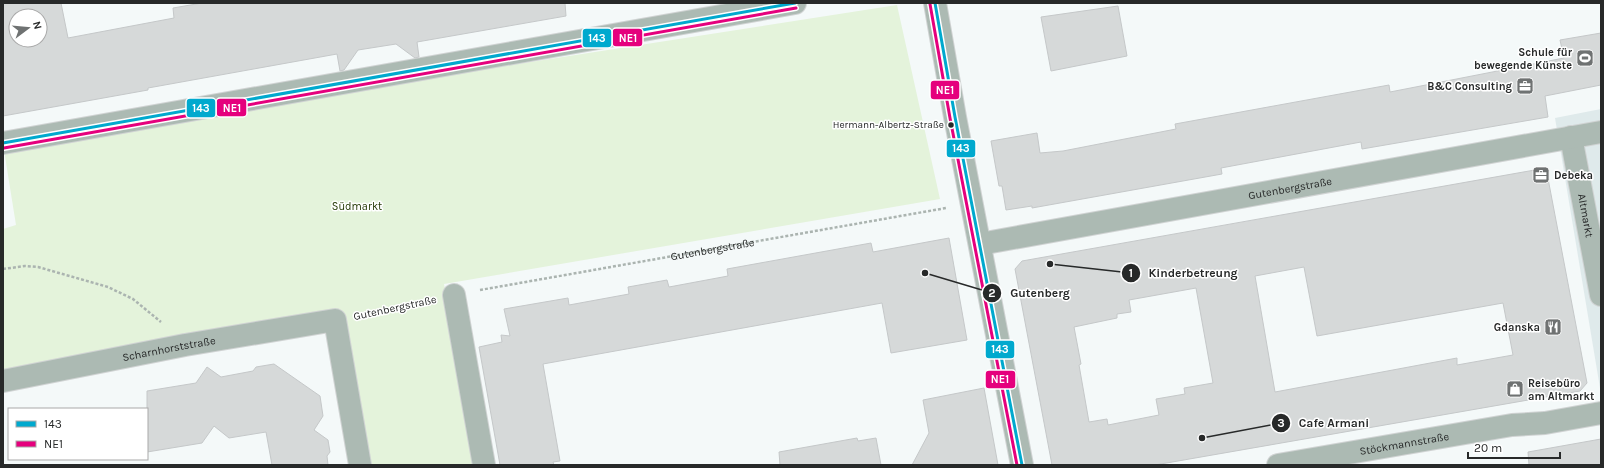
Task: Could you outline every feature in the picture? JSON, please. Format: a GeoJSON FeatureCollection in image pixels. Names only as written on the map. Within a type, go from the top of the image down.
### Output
{"type":"FeatureCollection","features":[{"type":"Feature","properties":{"kind":"street"},"geometry":{"type":"LineString","coordinates":[[3,144],[795,3]]}},
{"type":"Feature","properties":{"kind":"street"},"geometry":{"type":"LineString","coordinates":[[935,3],[1022,465]]}},
{"type":"Feature","properties":{"kind":"street","name":"Gutenbergstraße"},"geometry":{"type":"LineString","coordinates":[[980,244],[1601,132]]}},
{"type":"Feature","properties":{"kind":"street","name":"Altmarkt"},"geometry":{"type":"LineString","coordinates":[[1571,138],[1601,295]]}},
{"type":"Feature","properties":{"kind":"street"},"geometry":{"type":"LineString","coordinates":[[454,295],[484,465]]}},
{"type":"Feature","properties":{"kind":"street"},"geometry":{"type":"LineString","coordinates":[[335,320],[360,465]]}},
{"type":"Feature","properties":{"kind":"street","name":"Scharnhorststraße"},"geometry":{"type":"LineString","coordinates":[[3,382],[185,345],[335,320]]}},
{"type":"Feature","properties":{"kind":"street","name":"Stöckmannstraße"},"geometry":{"type":"LineString","coordinates":[[1278,465],[1512,425],[1545,423],[1601,413]]}},
{"type":"Feature","properties":{"kind":"path","name":"Gutenbergstraße"},"geometry":{"type":"LineString","coordinates":[[335,320],[454,295],[972,203]]}},
{"type":"Feature","properties":{"kind":"path"},"geometry":{"type":"LineString","coordinates":[[3,269],[25,266],[38,267],[115,290],[133,299],[153,314],[185,345]]}},
{"type":"Feature","properties":{"kind":"shaded area"},"geometry":{"type":"Polygon","coordinates":[[[1601,109],[1601,394],[1555,118],[1601,109]]]}},
{"type":"Feature","properties":{"kind":"green space","name":"Südmarkt"},"geometry":{"type":"Polygon","coordinates":[[[897,5],[940,199],[444,284],[480,465],[360,465],[335,321],[3,381],[3,229],[16,225],[3,144],[897,5]]]}},
{"type":"Feature","properties":{"kind":"building"},"geometry":{"type":"Polygon","coordinates":[[[3,3],[61,3],[68,38],[174,18],[173,8],[202,3],[565,3],[566,16],[417,42],[419,57],[415,58],[396,44],[358,50],[344,70],[340,71],[337,54],[148,88],[148,90],[3,116],[3,3]]]}},
{"type":"Feature","properties":{"kind":"building"},"geometry":{"type":"Polygon","coordinates":[[[1118,6],[1127,56],[1051,71],[1041,17],[1118,6]]]}},
{"type":"Feature","properties":{"kind":"building"},"geometry":{"type":"Polygon","coordinates":[[[1601,33],[1601,85],[1545,96],[1548,117],[1362,149],[1361,142],[1221,168],[1222,174],[1032,208],[1032,206],[1006,210],[1002,186],[999,186],[991,141],[1037,133],[1040,153],[1063,151],[1176,129],[1175,124],[1389,85],[1390,92],[1564,58],[1560,40],[1601,33]]]}},
{"type":"Feature","properties":{"kind":"building"},"geometry":{"type":"Polygon","coordinates":[[[1546,168],[1587,383],[1580,391],[1155,465],[1052,465],[1015,269],[1022,261],[1546,168]],[[1304,267],[1255,276],[1275,392],[1457,358],[1457,365],[1513,355],[1503,303],[1317,336],[1304,267]],[[1196,288],[1129,300],[1131,312],[1117,314],[1117,318],[1074,327],[1089,422],[1107,419],[1108,425],[1159,415],[1156,399],[1185,394],[1184,388],[1213,383],[1196,288]]]}},
{"type":"Feature","properties":{"kind":"building"},"geometry":{"type":"Polygon","coordinates":[[[949,238],[967,340],[891,353],[882,303],[543,364],[560,461],[553,462],[554,465],[500,465],[479,347],[502,342],[501,335],[510,336],[504,309],[568,298],[569,305],[629,294],[628,287],[667,280],[669,287],[728,276],[727,269],[871,243],[873,252],[949,238]]]}},
{"type":"Feature","properties":{"kind":"building"},"geometry":{"type":"Polygon","coordinates":[[[274,364],[320,396],[323,416],[314,430],[328,440],[330,452],[327,456],[328,465],[272,465],[266,432],[229,438],[214,426],[202,443],[148,452],[147,391],[196,383],[207,367],[221,377],[253,371],[256,367],[274,364]]]}},
{"type":"Feature","properties":{"kind":"building"},"geometry":{"type":"Polygon","coordinates":[[[984,388],[998,465],[912,465],[929,433],[923,400],[984,388]]]}},
{"type":"Feature","properties":{"kind":"building"},"geometry":{"type":"Polygon","coordinates":[[[857,438],[858,441],[876,438],[881,465],[780,465],[779,452],[857,438]]]}},
{"type":"Feature","properties":{"kind":"building"},"geometry":{"type":"Polygon","coordinates":[[[1601,439],[1601,465],[1529,465],[1528,452],[1601,439]]]}},
{"type":"Feature","properties":{"kind":"transit line","name":"143"},"geometry":{"type":"LineString","coordinates":[[3,143],[795,3]]}},
{"type":"Feature","properties":{"kind":"transit line","name":"143"},"geometry":{"type":"LineString","coordinates":[[935,3],[955,117],[1022,465]]}},
{"type":"Feature","properties":{"kind":"transit line","name":"NE1"},"geometry":{"type":"LineString","coordinates":[[930,4],[950,118],[1017,465]]}},
{"type":"Feature","properties":{"kind":"transit line","name":"NE1"},"geometry":{"type":"LineString","coordinates":[[4,148],[796,8]]}},
{"type":"Feature","properties":{"kind":"place","name":"Schule für bewegende Künste"},"geometry":{"type":"Point","coordinates":[1585,58]}},
{"type":"Feature","properties":{"kind":"place","name":"B&C Consulting"},"geometry":{"type":"Point","coordinates":[1525,86]}},
{"type":"Feature","properties":{"kind":"place","name":"Hermann-Albertz-Straße"},"geometry":{"type":"Point","coordinates":[951,125]}},
{"type":"Feature","properties":{"kind":"place","name":"Debeka"},"geometry":{"type":"Point","coordinates":[1541,175]}},
{"type":"Feature","properties":{"kind":"place","name":"Kinderbetreung"},"geometry":{"type":"Point","coordinates":[1050,264]}},
{"type":"Feature","properties":{"kind":"place","name":"Gutenberg"},"geometry":{"type":"Point","coordinates":[925,273]}},
{"type":"Feature","properties":{"kind":"place","name":"Gdanska"},"geometry":{"type":"Point","coordinates":[1553,327]}},
{"type":"Feature","properties":{"kind":"place","name":"Reisebüro am Altmarkt"},"geometry":{"type":"Point","coordinates":[1515,389]}},
{"type":"Feature","properties":{"kind":"place","name":"Cafe Armani"},"geometry":{"type":"Point","coordinates":[1202,438]}}]}
